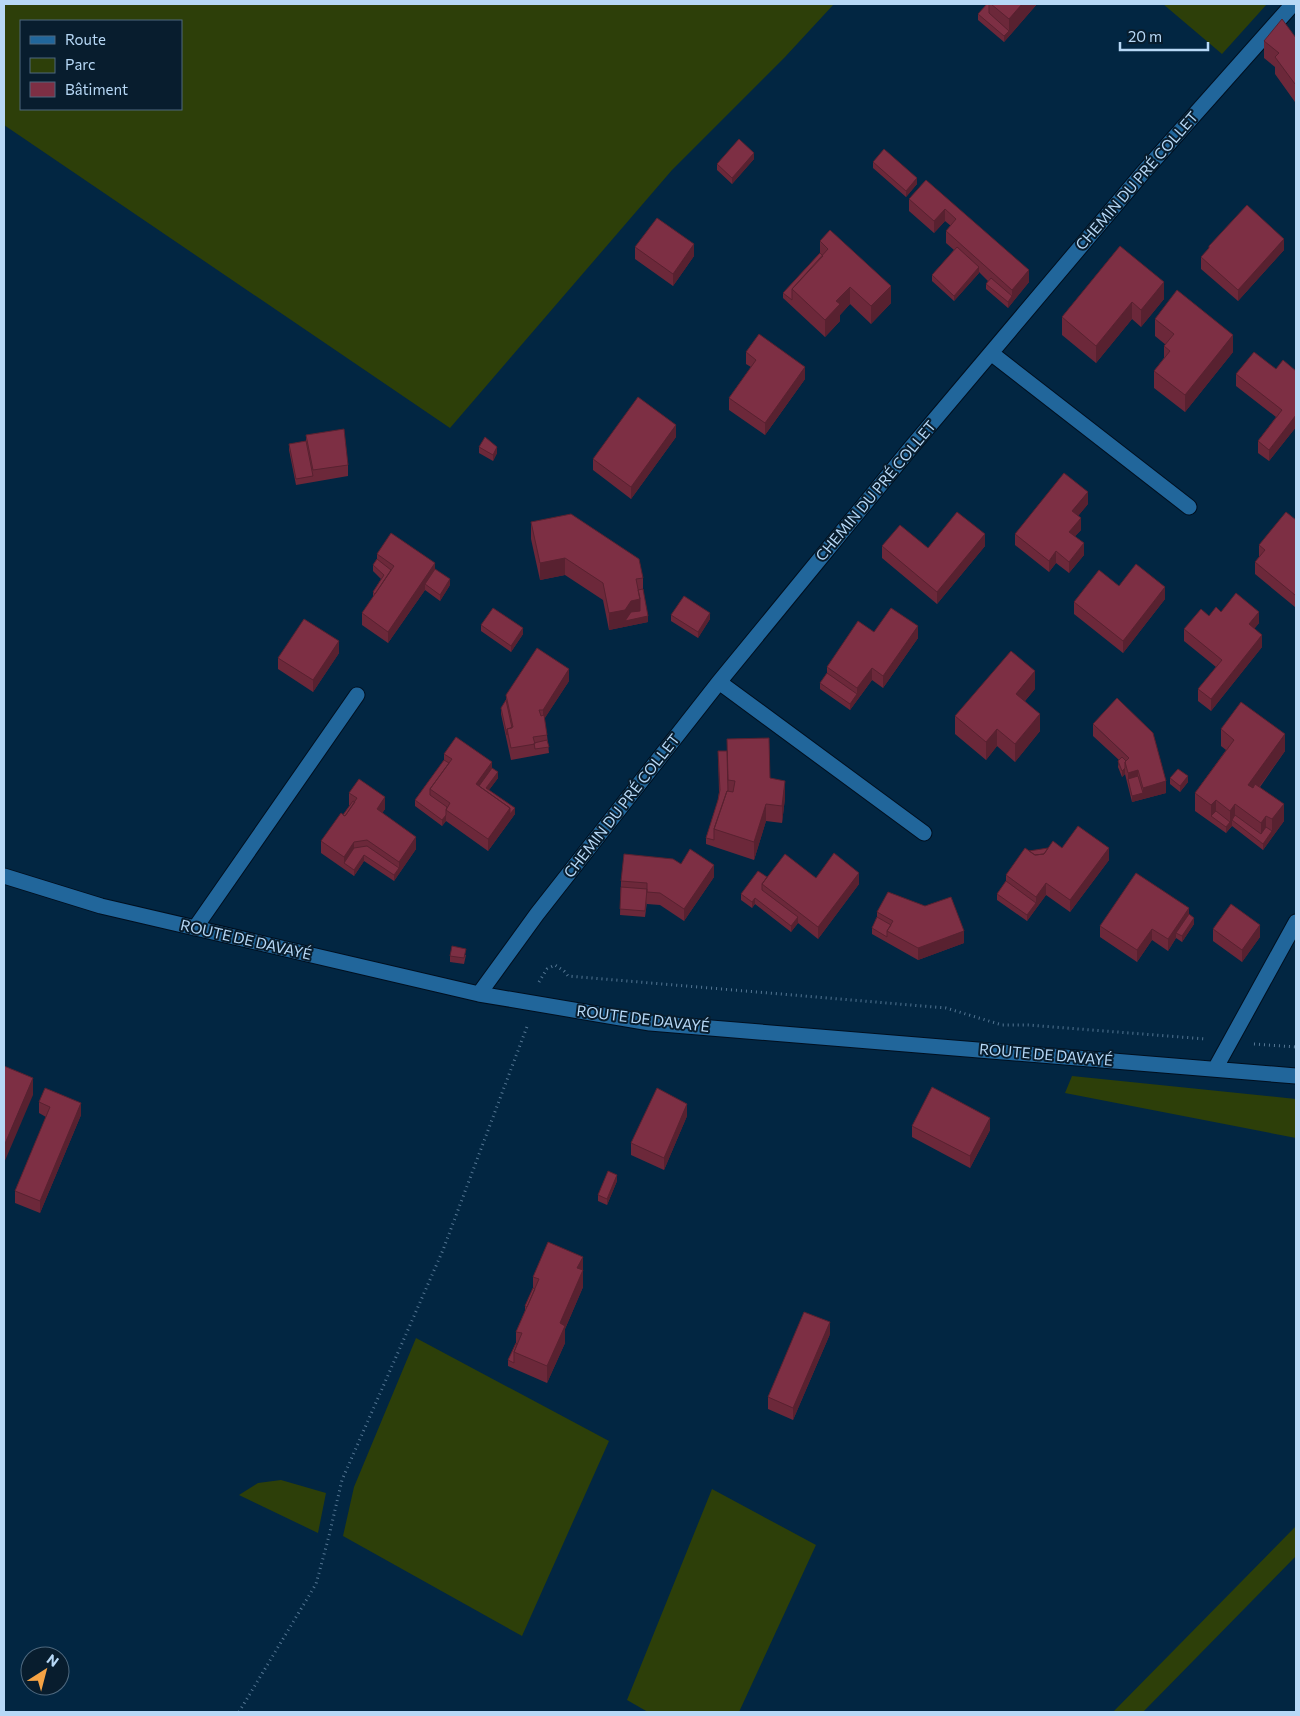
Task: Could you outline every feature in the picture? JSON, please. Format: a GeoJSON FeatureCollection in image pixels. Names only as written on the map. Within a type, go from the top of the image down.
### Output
{"type":"FeatureCollection","features":[{"type":"Feature","properties":{"kind":"street","name":"CHEMIN DU PRÉ COLLET"},"geometry":{"type":"LineString","coordinates":[[479,994],[537,914],[719,682],[1141,175],[1294,4]]}},
{"type":"Feature","properties":{"kind":"street"},"geometry":{"type":"LineString","coordinates":[[991,353],[1189,507]]}},
{"type":"Feature","properties":{"kind":"street"},"geometry":{"type":"LineString","coordinates":[[719,682],[924,833]]}},
{"type":"Feature","properties":{"kind":"street"},"geometry":{"type":"LineString","coordinates":[[196,928],[357,695]]}},
{"type":"Feature","properties":{"kind":"street","name":"ROUTE DE DAVAYÉ"},"geometry":{"type":"LineString","coordinates":[[4,876],[101,906],[479,994],[650,1023],[1296,1076]]}},
{"type":"Feature","properties":{"kind":"street"},"geometry":{"type":"LineString","coordinates":[[1215,1069],[1296,922]]}},
{"type":"Feature","properties":{"kind":"path"},"geometry":{"type":"LineString","coordinates":[[538,983],[547,969],[555,966],[564,971],[568,976],[946,1008],[1002,1025],[1028,1025],[1230,1043],[1296,1046]]}},
{"type":"Feature","properties":{"kind":"path"},"geometry":{"type":"LineString","coordinates":[[239,1712],[316,1584],[342,1480],[444,1250],[536,1004]]}},
{"type":"Feature","properties":{"kind":"green space"},"geometry":{"type":"Polygon","coordinates":[[[4,4],[834,4],[785,57],[672,170],[450,428],[4,125],[4,4]]]}},
{"type":"Feature","properties":{"kind":"green space"},"geometry":{"type":"Polygon","coordinates":[[[1163,4],[1267,4],[1222,54],[1163,4]]]}},
{"type":"Feature","properties":{"kind":"green space"},"geometry":{"type":"Polygon","coordinates":[[[1072,1076],[1296,1099],[1296,1138],[1065,1093],[1072,1076]]]}},
{"type":"Feature","properties":{"kind":"green space"},"geometry":{"type":"Polygon","coordinates":[[[416,1338],[609,1441],[522,1636],[343,1536],[354,1487],[416,1338]]]}},
{"type":"Feature","properties":{"kind":"green space"},"geometry":{"type":"Polygon","coordinates":[[[281,1480],[326,1493],[318,1533],[239,1495],[258,1483],[281,1480]]]}},
{"type":"Feature","properties":{"kind":"green space"},"geometry":{"type":"Polygon","coordinates":[[[712,1489],[816,1545],[739,1712],[648,1712],[627,1700],[712,1489]]]}},
{"type":"Feature","properties":{"kind":"green space"},"geometry":{"type":"Polygon","coordinates":[[[1296,1526],[1296,1556],[1143,1712],[1113,1712],[1296,1526]]]}},
{"type":"Feature","properties":{"kind":"building"},"geometry":{"type":"Polygon","coordinates":[[[989,4],[989,13],[1009,31],[1004,36],[978,14],[989,4]]]}},
{"type":"Feature","properties":{"kind":"building"},"geometry":{"type":"Polygon","coordinates":[[[991,4],[1022,4],[1009,19],[991,4]]]}},
{"type":"Feature","properties":{"kind":"building"},"geometry":{"type":"Polygon","coordinates":[[[1282,19],[1296,38],[1295,84],[1275,57],[1279,53],[1264,41],[1282,19]]]}},
{"type":"Feature","properties":{"kind":"building"},"geometry":{"type":"Polygon","coordinates":[[[739,139],[754,153],[732,178],[717,164],[739,139]]]}},
{"type":"Feature","properties":{"kind":"building"},"geometry":{"type":"Polygon","coordinates":[[[884,149],[917,178],[906,191],[873,162],[884,149]]]}},
{"type":"Feature","properties":{"kind":"building"},"geometry":{"type":"Polygon","coordinates":[[[926,180],[1029,270],[1012,290],[946,231],[956,219],[945,209],[934,221],[909,199],[926,180]]]}},
{"type":"Feature","properties":{"kind":"building"},"geometry":{"type":"Polygon","coordinates":[[[1247,205],[1284,239],[1238,290],[1201,257],[1247,205]]]}},
{"type":"Feature","properties":{"kind":"building"},"geometry":{"type":"Polygon","coordinates":[[[657,218],[694,244],[673,274],[635,247],[657,218]]]}},
{"type":"Feature","properties":{"kind":"building"},"geometry":{"type":"Polygon","coordinates":[[[830,230],[891,286],[871,306],[850,287],[836,301],[840,304],[825,320],[792,289],[828,249],[820,241],[830,230]]]}},
{"type":"Feature","properties":{"kind":"building"},"geometry":{"type":"Polygon","coordinates":[[[1120,246],[1164,282],[1141,310],[1132,302],[1096,346],[1062,317],[1120,246]]]}},
{"type":"Feature","properties":{"kind":"building"},"geometry":{"type":"Polygon","coordinates":[[[957,247],[979,267],[954,296],[932,275],[957,247]]]}},
{"type":"Feature","properties":{"kind":"building"},"geometry":{"type":"Polygon","coordinates":[[[820,253],[823,256],[792,289],[792,300],[783,293],[820,253]]]}},
{"type":"Feature","properties":{"kind":"building"},"geometry":{"type":"Polygon","coordinates":[[[991,278],[1012,296],[1008,302],[986,284],[991,278]]]}},
{"type":"Feature","properties":{"kind":"building"},"geometry":{"type":"Polygon","coordinates":[[[1177,290],[1233,335],[1185,395],[1154,371],[1170,351],[1164,346],[1174,334],[1155,319],[1177,290]]]}},
{"type":"Feature","properties":{"kind":"building"},"geometry":{"type":"Polygon","coordinates":[[[759,334],[805,367],[765,423],[729,398],[756,360],[746,352],[759,334]]]}},
{"type":"Feature","properties":{"kind":"building"},"geometry":{"type":"Polygon","coordinates":[[[1254,352],[1276,369],[1283,360],[1296,371],[1296,415],[1269,450],[1258,441],[1282,410],[1236,374],[1254,352]]]}},
{"type":"Feature","properties":{"kind":"building"},"geometry":{"type":"Polygon","coordinates":[[[638,397],[676,425],[631,487],[593,459],[638,397]]]}},
{"type":"Feature","properties":{"kind":"building"},"geometry":{"type":"Polygon","coordinates":[[[344,429],[348,465],[313,470],[306,435],[344,429]]]}},
{"type":"Feature","properties":{"kind":"building"},"geometry":{"type":"Polygon","coordinates":[[[485,437],[497,447],[493,455],[479,447],[485,437]]]}},
{"type":"Feature","properties":{"kind":"building"},"geometry":{"type":"Polygon","coordinates":[[[306,441],[313,476],[296,479],[289,444],[306,441]]]}},
{"type":"Feature","properties":{"kind":"building"},"geometry":{"type":"Polygon","coordinates":[[[1064,473],[1088,492],[1072,511],[1081,518],[1069,532],[1084,543],[1069,562],[1056,551],[1049,561],[1015,534],[1064,473]]]}},
{"type":"Feature","properties":{"kind":"building"},"geometry":{"type":"Polygon","coordinates":[[[957,512],[985,534],[937,592],[882,546],[900,525],[928,548],[957,512]]]}},
{"type":"Feature","properties":{"kind":"building"},"geometry":{"type":"Polygon","coordinates":[[[1286,512],[1296,520],[1295,595],[1255,562],[1265,550],[1259,545],[1286,512]]]}},
{"type":"Feature","properties":{"kind":"building"},"geometry":{"type":"Polygon","coordinates":[[[571,514],[639,559],[643,578],[636,579],[640,599],[631,601],[625,610],[609,613],[603,583],[565,558],[540,563],[531,522],[571,514]]]}},
{"type":"Feature","properties":{"kind":"building"},"geometry":{"type":"Polygon","coordinates":[[[391,533],[435,563],[388,632],[362,613],[394,566],[377,554],[391,533]]]}},
{"type":"Feature","properties":{"kind":"building"},"geometry":{"type":"Polygon","coordinates":[[[377,559],[391,570],[375,594],[373,592],[384,575],[373,565],[377,559]]]}},
{"type":"Feature","properties":{"kind":"building"},"geometry":{"type":"Polygon","coordinates":[[[1136,564],[1165,587],[1123,641],[1074,602],[1099,570],[1119,586],[1136,564]]]}},
{"type":"Feature","properties":{"kind":"building"},"geometry":{"type":"Polygon","coordinates":[[[435,569],[450,579],[440,595],[425,584],[435,569]]]}},
{"type":"Feature","properties":{"kind":"building"},"geometry":{"type":"Polygon","coordinates":[[[643,589],[648,616],[625,621],[631,612],[640,611],[638,590],[643,589]]]}},
{"type":"Feature","properties":{"kind":"building"},"geometry":{"type":"Polygon","coordinates":[[[1236,593],[1259,612],[1249,624],[1262,635],[1211,699],[1198,689],[1222,660],[1184,629],[1201,609],[1209,616],[1216,607],[1221,612],[1236,593]]]}},
{"type":"Feature","properties":{"kind":"building"},"geometry":{"type":"Polygon","coordinates":[[[684,596],[710,613],[698,632],[671,615],[684,596]]]}},
{"type":"Feature","properties":{"kind":"building"},"geometry":{"type":"Polygon","coordinates":[[[493,608],[523,628],[511,646],[481,625],[493,608]]]}},
{"type":"Feature","properties":{"kind":"building"},"geometry":{"type":"Polygon","coordinates":[[[891,608],[918,626],[883,676],[872,668],[857,688],[827,667],[858,621],[874,632],[891,608]]]}},
{"type":"Feature","properties":{"kind":"building"},"geometry":{"type":"Polygon","coordinates":[[[304,619],[339,641],[313,680],[278,658],[304,619]]]}},
{"type":"Feature","properties":{"kind":"building"},"geometry":{"type":"Polygon","coordinates":[[[537,648],[569,669],[543,710],[539,710],[541,716],[544,715],[547,735],[533,737],[535,744],[511,748],[507,729],[513,727],[506,695],[537,648]]]}},
{"type":"Feature","properties":{"kind":"building"},"geometry":{"type":"Polygon","coordinates":[[[1011,651],[1035,671],[1016,694],[1040,714],[1015,744],[997,729],[986,742],[955,716],[1011,651]]]}},
{"type":"Feature","properties":{"kind":"building"},"geometry":{"type":"Polygon","coordinates":[[[827,673],[857,694],[850,704],[820,683],[827,673]]]}},
{"type":"Feature","properties":{"kind":"building"},"geometry":{"type":"Polygon","coordinates":[[[1117,698],[1153,733],[1166,781],[1143,788],[1138,770],[1128,773],[1125,762],[1129,758],[1093,724],[1117,698]]]}},
{"type":"Feature","properties":{"kind":"building"},"geometry":{"type":"Polygon","coordinates":[[[506,700],[512,728],[507,729],[507,735],[501,708],[506,700]]]}},
{"type":"Feature","properties":{"kind":"building"},"geometry":{"type":"Polygon","coordinates":[[[1241,702],[1285,734],[1248,785],[1253,788],[1255,784],[1284,804],[1272,819],[1266,816],[1261,823],[1235,804],[1230,811],[1216,800],[1211,805],[1195,793],[1234,740],[1221,729],[1241,702]]]}},
{"type":"Feature","properties":{"kind":"building"},"geometry":{"type":"Polygon","coordinates":[[[456,737],[492,762],[476,784],[510,808],[488,839],[446,810],[450,803],[430,789],[452,759],[444,754],[456,737]]]}},
{"type":"Feature","properties":{"kind":"building"},"geometry":{"type":"Polygon","coordinates":[[[769,738],[770,778],[785,781],[782,806],[766,804],[754,842],[714,829],[727,791],[733,792],[735,781],[728,780],[727,739],[769,738]]]}},
{"type":"Feature","properties":{"kind":"building"},"geometry":{"type":"Polygon","coordinates":[[[547,740],[549,747],[535,749],[534,743],[547,740]]]}},
{"type":"Feature","properties":{"kind":"building"},"geometry":{"type":"Polygon","coordinates":[[[718,751],[727,751],[728,791],[714,829],[714,840],[706,838],[720,790],[718,751]]]}},
{"type":"Feature","properties":{"kind":"building"},"geometry":{"type":"Polygon","coordinates":[[[1122,757],[1126,761],[1125,768],[1122,771],[1118,761],[1122,757]]]}},
{"type":"Feature","properties":{"kind":"building"},"geometry":{"type":"Polygon","coordinates":[[[444,760],[449,763],[430,789],[430,795],[447,807],[446,815],[442,820],[415,800],[444,760]]]}},
{"type":"Feature","properties":{"kind":"building"},"geometry":{"type":"Polygon","coordinates":[[[492,768],[498,772],[486,788],[515,808],[510,814],[510,808],[479,786],[492,768]]]}},
{"type":"Feature","properties":{"kind":"building"},"geometry":{"type":"Polygon","coordinates":[[[1178,769],[1188,776],[1180,786],[1170,778],[1178,769]]]}},
{"type":"Feature","properties":{"kind":"building"},"geometry":{"type":"Polygon","coordinates":[[[1138,776],[1143,793],[1132,796],[1128,779],[1138,776]]]}},
{"type":"Feature","properties":{"kind":"building"},"geometry":{"type":"Polygon","coordinates":[[[359,779],[385,797],[377,809],[416,837],[399,862],[367,840],[354,842],[344,857],[321,841],[341,813],[345,816],[357,798],[349,793],[359,779]]]}},
{"type":"Feature","properties":{"kind":"building"},"geometry":{"type":"Polygon","coordinates":[[[353,801],[355,802],[345,816],[343,815],[353,801]]]}},
{"type":"Feature","properties":{"kind":"building"},"geometry":{"type":"Polygon","coordinates":[[[1216,811],[1230,822],[1226,827],[1211,816],[1216,811]]]}},
{"type":"Feature","properties":{"kind":"building"},"geometry":{"type":"Polygon","coordinates":[[[1235,815],[1261,834],[1266,827],[1272,831],[1263,844],[1232,820],[1235,815]]]}},
{"type":"Feature","properties":{"kind":"building"},"geometry":{"type":"Polygon","coordinates":[[[1078,826],[1109,848],[1070,900],[1046,883],[1036,897],[1006,875],[1025,848],[1035,855],[1044,854],[1053,841],[1062,848],[1078,826]]]}},
{"type":"Feature","properties":{"kind":"building"},"geometry":{"type":"Polygon","coordinates":[[[367,846],[399,868],[394,875],[364,855],[354,870],[344,863],[354,848],[367,846]]]}},
{"type":"Feature","properties":{"kind":"building"},"geometry":{"type":"Polygon","coordinates":[[[1048,848],[1044,854],[1035,855],[1029,851],[1048,848]]]}},
{"type":"Feature","properties":{"kind":"building"},"geometry":{"type":"Polygon","coordinates":[[[690,849],[714,865],[684,909],[660,893],[647,892],[647,883],[621,881],[624,854],[673,859],[681,864],[690,849]]]}},
{"type":"Feature","properties":{"kind":"building"},"geometry":{"type":"Polygon","coordinates":[[[834,853],[859,873],[818,927],[762,884],[785,854],[816,878],[834,853]]]}},
{"type":"Feature","properties":{"kind":"building"},"geometry":{"type":"Polygon","coordinates":[[[758,871],[767,877],[762,884],[762,890],[798,917],[791,926],[755,898],[752,902],[741,894],[758,871]]]}},
{"type":"Feature","properties":{"kind":"building"},"geometry":{"type":"Polygon","coordinates":[[[1136,873],[1189,908],[1168,939],[1152,929],[1137,950],[1100,926],[1136,873]]]}},
{"type":"Feature","properties":{"kind":"building"},"geometry":{"type":"Polygon","coordinates":[[[1006,881],[1036,903],[1027,915],[997,894],[1006,881]]]}},
{"type":"Feature","properties":{"kind":"building"},"geometry":{"type":"Polygon","coordinates":[[[621,887],[647,889],[645,911],[620,909],[621,887]]]}},
{"type":"Feature","properties":{"kind":"building"},"geometry":{"type":"Polygon","coordinates":[[[888,892],[925,906],[951,897],[964,931],[918,948],[887,931],[893,921],[877,912],[888,892]]]}},
{"type":"Feature","properties":{"kind":"building"},"geometry":{"type":"Polygon","coordinates":[[[1231,904],[1260,925],[1242,950],[1213,929],[1231,904]]]}},
{"type":"Feature","properties":{"kind":"building"},"geometry":{"type":"Polygon","coordinates":[[[1189,914],[1194,918],[1182,936],[1176,933],[1189,914]]]}},
{"type":"Feature","properties":{"kind":"building"},"geometry":{"type":"Polygon","coordinates":[[[877,917],[891,925],[887,931],[887,937],[872,928],[877,917]]]}},
{"type":"Feature","properties":{"kind":"building"},"geometry":{"type":"Polygon","coordinates":[[[452,946],[466,949],[464,958],[450,956],[452,946]]]}},
{"type":"Feature","properties":{"kind":"building"},"geometry":{"type":"Polygon","coordinates":[[[4,1066],[33,1078],[4,1146],[4,1066]]]}},
{"type":"Feature","properties":{"kind":"building"},"geometry":{"type":"Polygon","coordinates":[[[932,1087],[990,1118],[970,1156],[912,1126],[932,1087]]]}},
{"type":"Feature","properties":{"kind":"building"},"geometry":{"type":"Polygon","coordinates":[[[45,1088],[81,1103],[40,1201],[15,1191],[50,1107],[39,1102],[45,1088]]]}},
{"type":"Feature","properties":{"kind":"building"},"geometry":{"type":"Polygon","coordinates":[[[657,1088],[687,1104],[664,1158],[631,1143],[657,1088]]]}},
{"type":"Feature","properties":{"kind":"building"},"geometry":{"type":"Polygon","coordinates":[[[608,1171],[617,1175],[607,1199],[598,1195],[608,1171]]]}},
{"type":"Feature","properties":{"kind":"building"},"geometry":{"type":"Polygon","coordinates":[[[548,1242],[583,1257],[577,1268],[583,1270],[560,1323],[565,1326],[547,1366],[514,1352],[522,1333],[516,1332],[539,1279],[533,1277],[548,1242]]]}},
{"type":"Feature","properties":{"kind":"building"},"geometry":{"type":"Polygon","coordinates":[[[533,1288],[535,1289],[527,1307],[525,1306],[533,1288]]]}},
{"type":"Feature","properties":{"kind":"building"},"geometry":{"type":"Polygon","coordinates":[[[804,1312],[830,1322],[793,1408],[768,1397],[804,1312]]]}},
{"type":"Feature","properties":{"kind":"building"},"geometry":{"type":"Polygon","coordinates":[[[516,1343],[514,1352],[514,1363],[508,1360],[516,1343]]]}}]}
